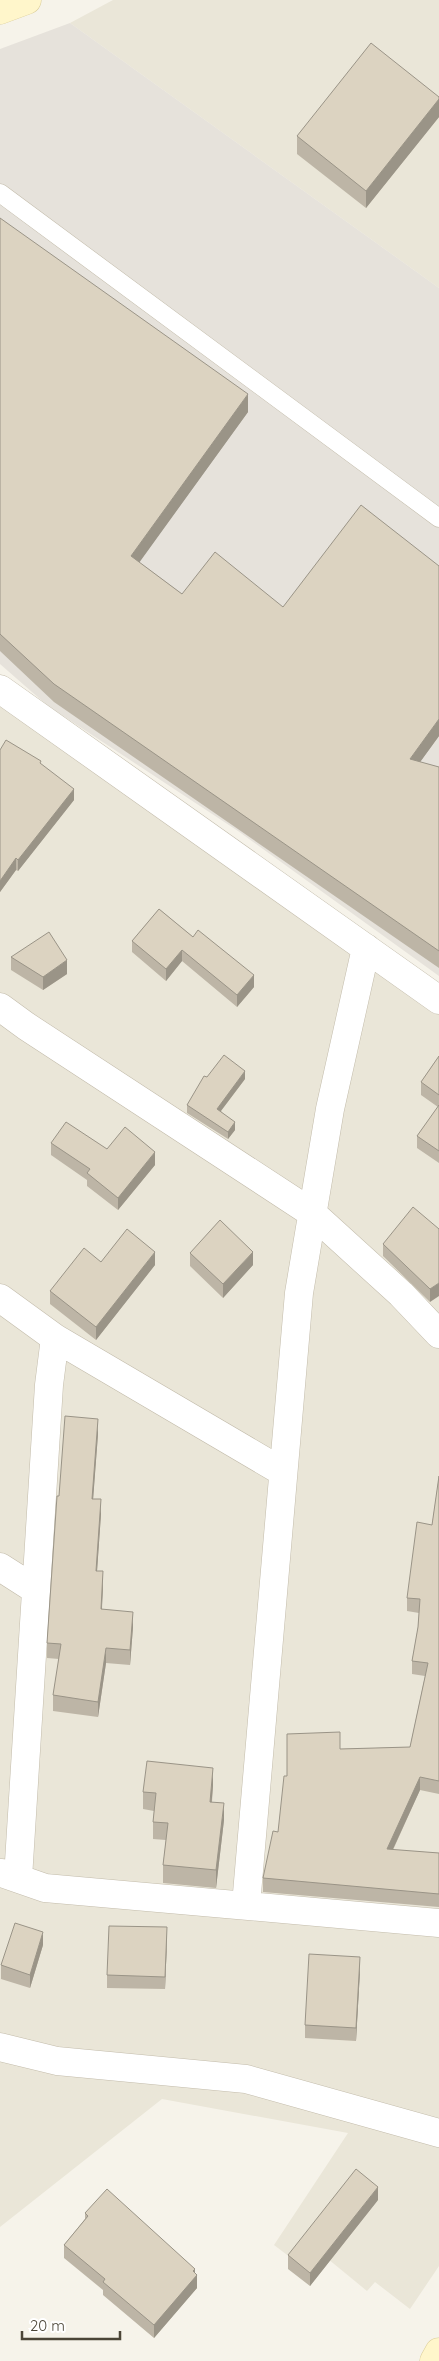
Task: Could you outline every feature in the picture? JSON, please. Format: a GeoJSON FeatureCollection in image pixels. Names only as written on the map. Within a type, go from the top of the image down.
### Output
{"type":"FeatureCollection","features":[{"type":"Feature","properties":{"kind":"main road"},"geometry":{"type":"LineString","coordinates":[[0,10],[27,0]]}},
{"type":"Feature","properties":{"kind":"main road"},"geometry":{"type":"LineString","coordinates":[[434,2361],[439,2352]]}},
{"type":"Feature","properties":{"kind":"street"},"geometry":{"type":"LineString","coordinates":[[0,689],[439,1000]]}},
{"type":"Feature","properties":{"kind":"street"},"geometry":{"type":"LineString","coordinates":[[246,1905],[298,1294],[330,1109],[366,948]]}},
{"type":"Feature","properties":{"kind":"street"},"geometry":{"type":"LineString","coordinates":[[0,1007],[26,1026],[312,1213],[401,1294],[439,1334]]}},
{"type":"Feature","properties":{"kind":"street"},"geometry":{"type":"LineString","coordinates":[[0,1298],[55,1338],[283,1472]]}},
{"type":"Feature","properties":{"kind":"street"},"geometry":{"type":"LineString","coordinates":[[55,1338],[49,1385],[36,1590],[9,1875],[45,1888],[439,1922]]}},
{"type":"Feature","properties":{"kind":"street"},"geometry":{"type":"LineString","coordinates":[[0,1567],[36,1590]]}},
{"type":"Feature","properties":{"kind":"street"},"geometry":{"type":"LineString","coordinates":[[0,2047],[57,2061],[246,2079],[439,2132]]}},
{"type":"Feature","properties":{"kind":"lane"},"geometry":{"type":"LineString","coordinates":[[0,193],[439,518]]}},
{"type":"Feature","properties":{"kind":"shaded area"},"geometry":{"type":"Polygon","coordinates":[[[113,0],[439,0],[439,288],[70,23],[113,0]]]}},
{"type":"Feature","properties":{"kind":"shaded area"},"geometry":{"type":"Polygon","coordinates":[[[70,23],[439,288],[439,976],[238,831],[48,706],[0,664],[0,49],[70,23]]]}},
{"type":"Feature","properties":{"kind":"shaded area"},"geometry":{"type":"Polygon","coordinates":[[[0,682],[439,1006],[439,2266],[410,2309],[375,2282],[367,2291],[328,2259],[315,2276],[274,2245],[348,2133],[162,2099],[0,2227],[0,682]]]}},
{"type":"Feature","properties":{"kind":"building"},"geometry":{"type":"Polygon","coordinates":[[[371,43],[439,97],[439,99],[366,191],[297,136],[371,43]]]}},
{"type":"Feature","properties":{"kind":"building"},"geometry":{"type":"Polygon","coordinates":[[[0,218],[248,394],[131,556],[182,594],[215,552],[283,607],[361,505],[439,566],[439,719],[410,759],[439,767],[439,951],[54,684],[0,634],[0,218]]]}},
{"type":"Feature","properties":{"kind":"building"},"geometry":{"type":"Polygon","coordinates":[[[6,740],[41,761],[40,763],[74,789],[18,860],[16,858],[0,881],[0,750],[6,740]]]}},
{"type":"Feature","properties":{"kind":"building"},"geometry":{"type":"Polygon","coordinates":[[[159,909],[193,937],[198,930],[254,975],[237,995],[182,950],[166,969],[132,941],[159,909]]]}},
{"type":"Feature","properties":{"kind":"building"},"geometry":{"type":"Polygon","coordinates":[[[49,932],[67,960],[43,977],[11,957],[49,932]]]}},
{"type":"Feature","properties":{"kind":"building"},"geometry":{"type":"Polygon","coordinates":[[[224,1055],[245,1071],[217,1109],[235,1122],[228,1132],[187,1105],[204,1076],[207,1077],[224,1055]]]}},
{"type":"Feature","properties":{"kind":"building"},"geometry":{"type":"Polygon","coordinates":[[[439,1056],[439,1095],[421,1082],[439,1056]]]}},
{"type":"Feature","properties":{"kind":"building"},"geometry":{"type":"Polygon","coordinates":[[[439,1105],[439,1151],[417,1136],[439,1105]]]}},
{"type":"Feature","properties":{"kind":"building"},"geometry":{"type":"Polygon","coordinates":[[[66,1122],[107,1149],[125,1127],[155,1152],[118,1198],[87,1173],[90,1169],[51,1143],[66,1122]]]}},
{"type":"Feature","properties":{"kind":"building"},"geometry":{"type":"Polygon","coordinates":[[[413,1207],[439,1229],[439,1283],[430,1289],[383,1244],[413,1207]]]}},
{"type":"Feature","properties":{"kind":"building"},"geometry":{"type":"Polygon","coordinates":[[[220,1220],[253,1252],[223,1284],[190,1253],[220,1220]]]}},
{"type":"Feature","properties":{"kind":"building"},"geometry":{"type":"Polygon","coordinates":[[[127,1229],[155,1252],[96,1327],[50,1291],[84,1248],[101,1262],[127,1229]]]}},
{"type":"Feature","properties":{"kind":"building"},"geometry":{"type":"Polygon","coordinates":[[[65,1416],[98,1419],[92,1499],[101,1499],[96,1571],[103,1571],[101,1609],[133,1612],[130,1650],[106,1648],[98,1702],[53,1695],[61,1644],[47,1643],[57,1496],[59,1496],[65,1416]]]}},
{"type":"Feature","properties":{"kind":"building"},"geometry":{"type":"Polygon","coordinates":[[[439,1476],[439,1781],[420,1777],[387,1849],[439,1853],[439,1894],[263,1878],[273,1831],[278,1832],[284,1776],[287,1776],[287,1734],[340,1732],[340,1749],[410,1747],[428,1663],[412,1661],[418,1627],[420,1599],[407,1598],[417,1522],[432,1525],[439,1476]]]}},
{"type":"Feature","properties":{"kind":"building"},"geometry":{"type":"Polygon","coordinates":[[[147,1761],[213,1768],[210,1802],[224,1803],[216,1870],[163,1865],[168,1823],[153,1822],[156,1793],[143,1792],[147,1761]]]}},
{"type":"Feature","properties":{"kind":"building"},"geometry":{"type":"Polygon","coordinates":[[[15,1923],[43,1932],[30,1975],[1,1965],[15,1923]]]}},
{"type":"Feature","properties":{"kind":"building"},"geometry":{"type":"Polygon","coordinates":[[[109,1926],[167,1927],[165,1977],[107,1975],[109,1926]]]}},
{"type":"Feature","properties":{"kind":"building"},"geometry":{"type":"Polygon","coordinates":[[[309,1954],[360,1957],[356,2028],[305,2025],[309,1954]]]}},
{"type":"Feature","properties":{"kind":"building"},"geometry":{"type":"Polygon","coordinates":[[[356,2169],[378,2187],[310,2273],[288,2255],[356,2169]]]}},
{"type":"Feature","properties":{"kind":"building"},"geometry":{"type":"Polygon","coordinates":[[[107,2189],[195,2269],[193,2271],[197,2275],[154,2325],[103,2282],[105,2279],[64,2245],[88,2216],[85,2213],[107,2189]]]}}]}
